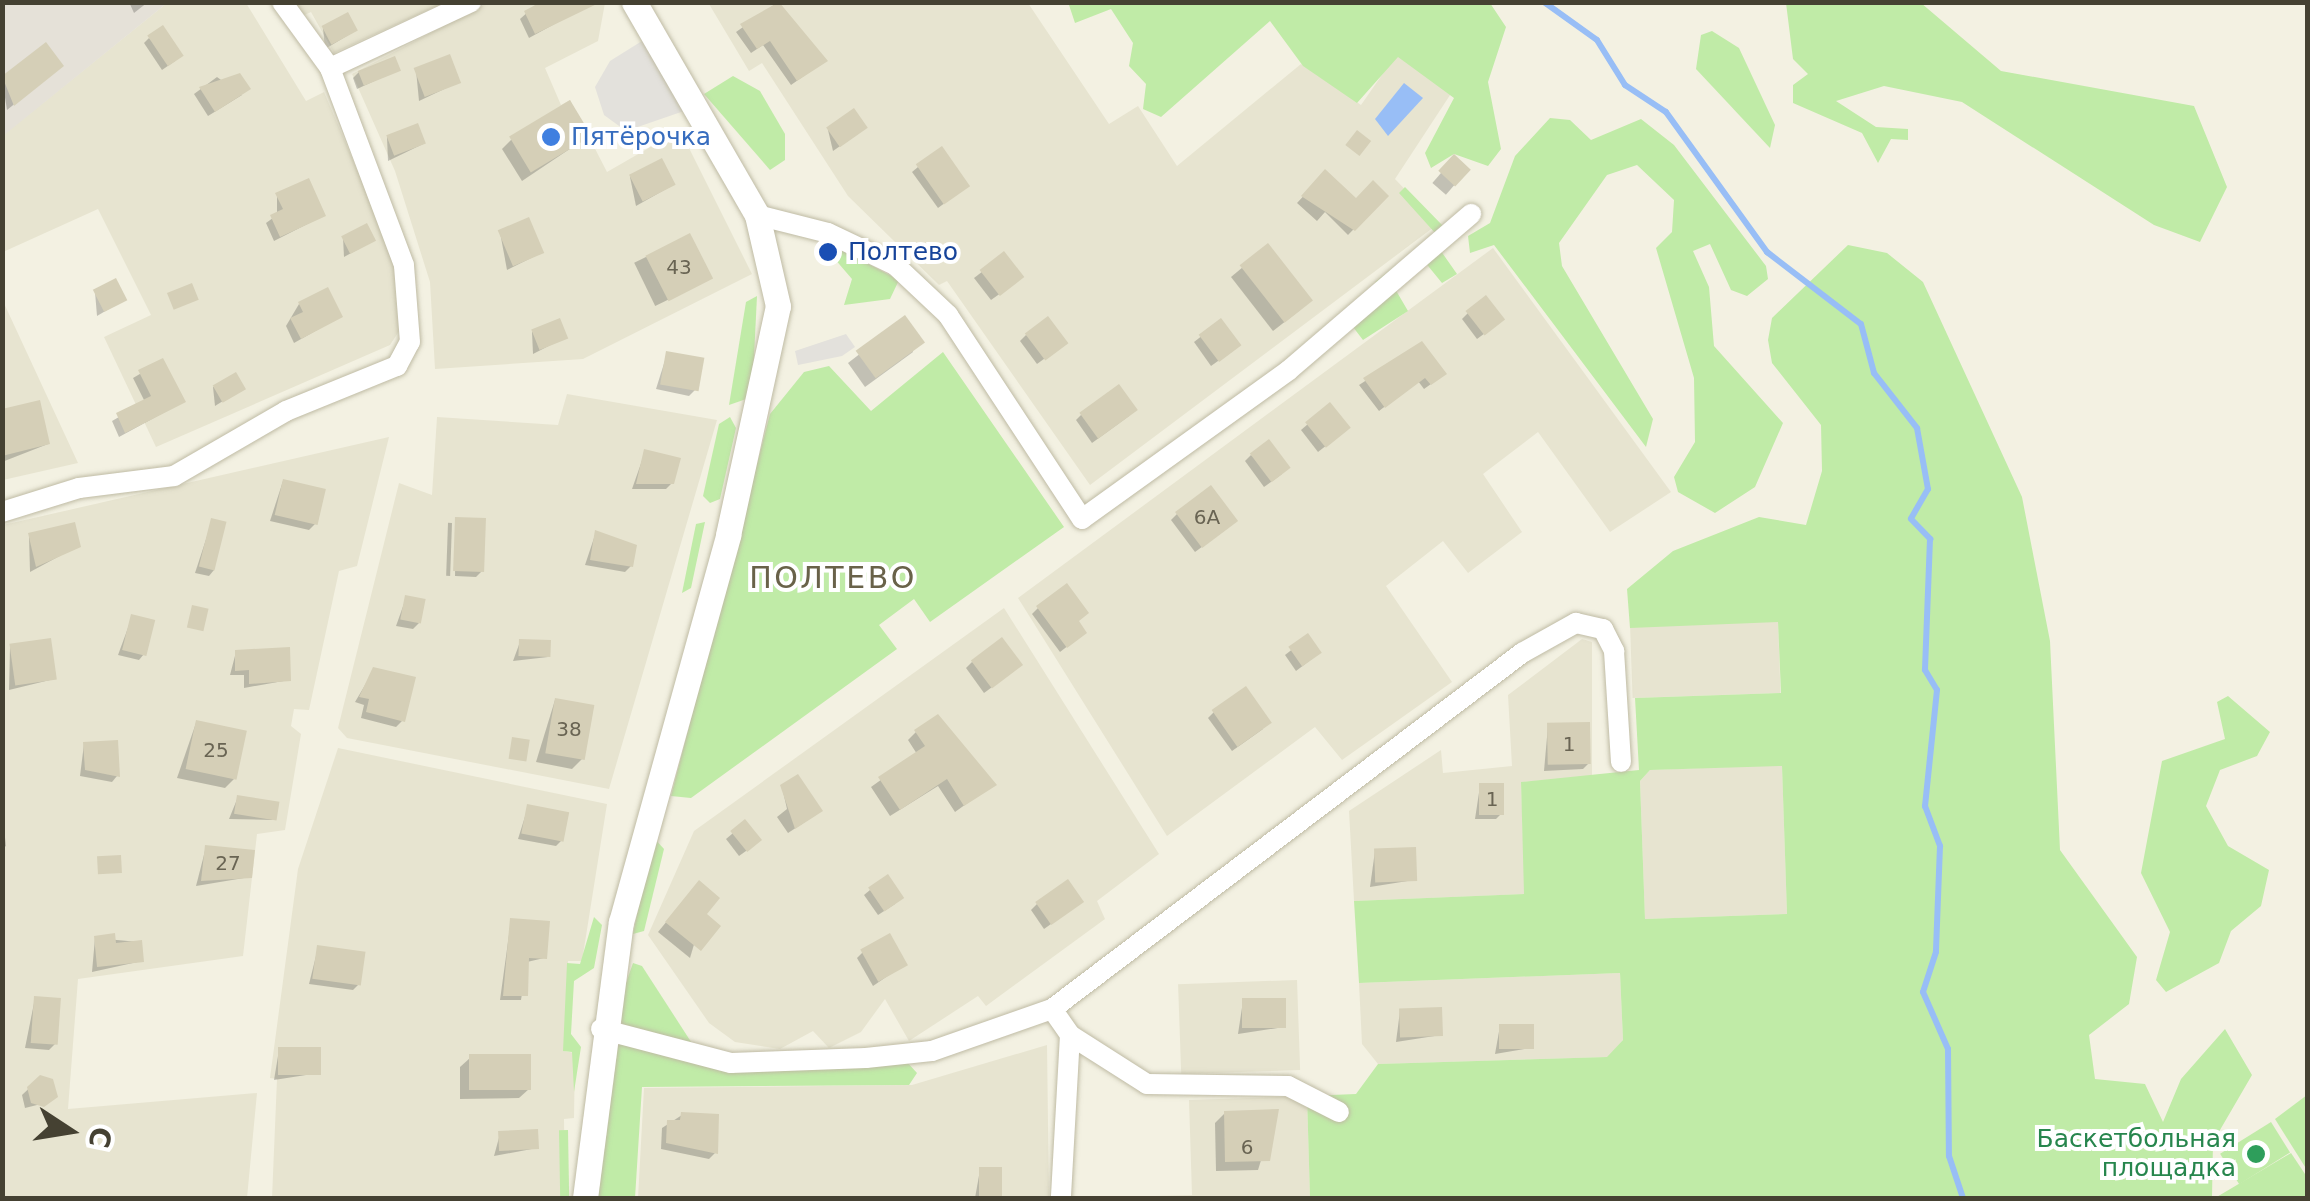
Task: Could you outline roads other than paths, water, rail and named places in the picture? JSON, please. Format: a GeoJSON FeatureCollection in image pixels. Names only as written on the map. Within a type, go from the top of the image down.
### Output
{"type":"FeatureCollection","features":[{"type":"Feature","properties":{"kind":"street"},"geometry":{"type":"LineString","coordinates":[[2,512],[78,488],[174,476],[286,410],[396,366],[410,342],[404,265],[330,68],[282,2]]}},
{"type":"Feature","properties":{"kind":"street"},"geometry":{"type":"LineString","coordinates":[[330,68],[471,2]]}},
{"type":"Feature","properties":{"kind":"street"},"geometry":{"type":"LineString","coordinates":[[584,1198],[601,1029],[766,380],[778,289],[757,215],[634,2]]}},
{"type":"Feature","properties":{"kind":"street"},"geometry":{"type":"LineString","coordinates":[[757,215],[855,243],[906,275],[948,315],[1082,519],[1290,370],[1471,214]]}},
{"type":"Feature","properties":{"kind":"street"},"geometry":{"type":"LineString","coordinates":[[601,1029],[732,1063],[866,1058],[932,1051],[1052,1009],[1522,653],[1576,623],[1603,629],[1614,652],[1621,762]]}},
{"type":"Feature","properties":{"kind":"street"},"geometry":{"type":"LineString","coordinates":[[1052,1009],[1070,1034],[1147,1084],[1288,1086],[1339,1112]]}},
{"type":"Feature","properties":{"kind":"street"},"geometry":{"type":"LineString","coordinates":[[1061,1198],[1070,1034]]}},
{"type":"Feature","properties":{"kind":"water"},"geometry":{"type":"Polygon","coordinates":[[[1404,83],[1423,98],[1388,136],[1375,119],[1404,83]]]}},
{"type":"Feature","properties":{"kind":"waterway"},"geometry":{"type":"LineString","coordinates":[[1544,2],[1597,40],[1625,85],[1666,112],[1767,252],[1861,324],[1874,373],[1917,428],[1928,489],[1911,519],[1930,539],[1925,670],[1937,690],[1925,806],[1940,846],[1936,952],[1923,992],[1948,1049],[1949,1156],[1963,1198]]}},
{"type":"Feature","properties":{"kind":"place","name":"Пятёрочка"},"geometry":{"type":"Point","coordinates":[551,137]}},
{"type":"Feature","properties":{"kind":"place","name":"Полтево"},"geometry":{"type":"Point","coordinates":[828,252]}},
{"type":"Feature","properties":{"kind":"place","name":"Баскетбольная площадка"},"geometry":{"type":"Point","coordinates":[2256,1154]}},
{"type":"Feature","properties":{"kind":"district","name":"ПОЛТЕВО"},"geometry":{"type":"Point","coordinates":[833,578]}}]}
